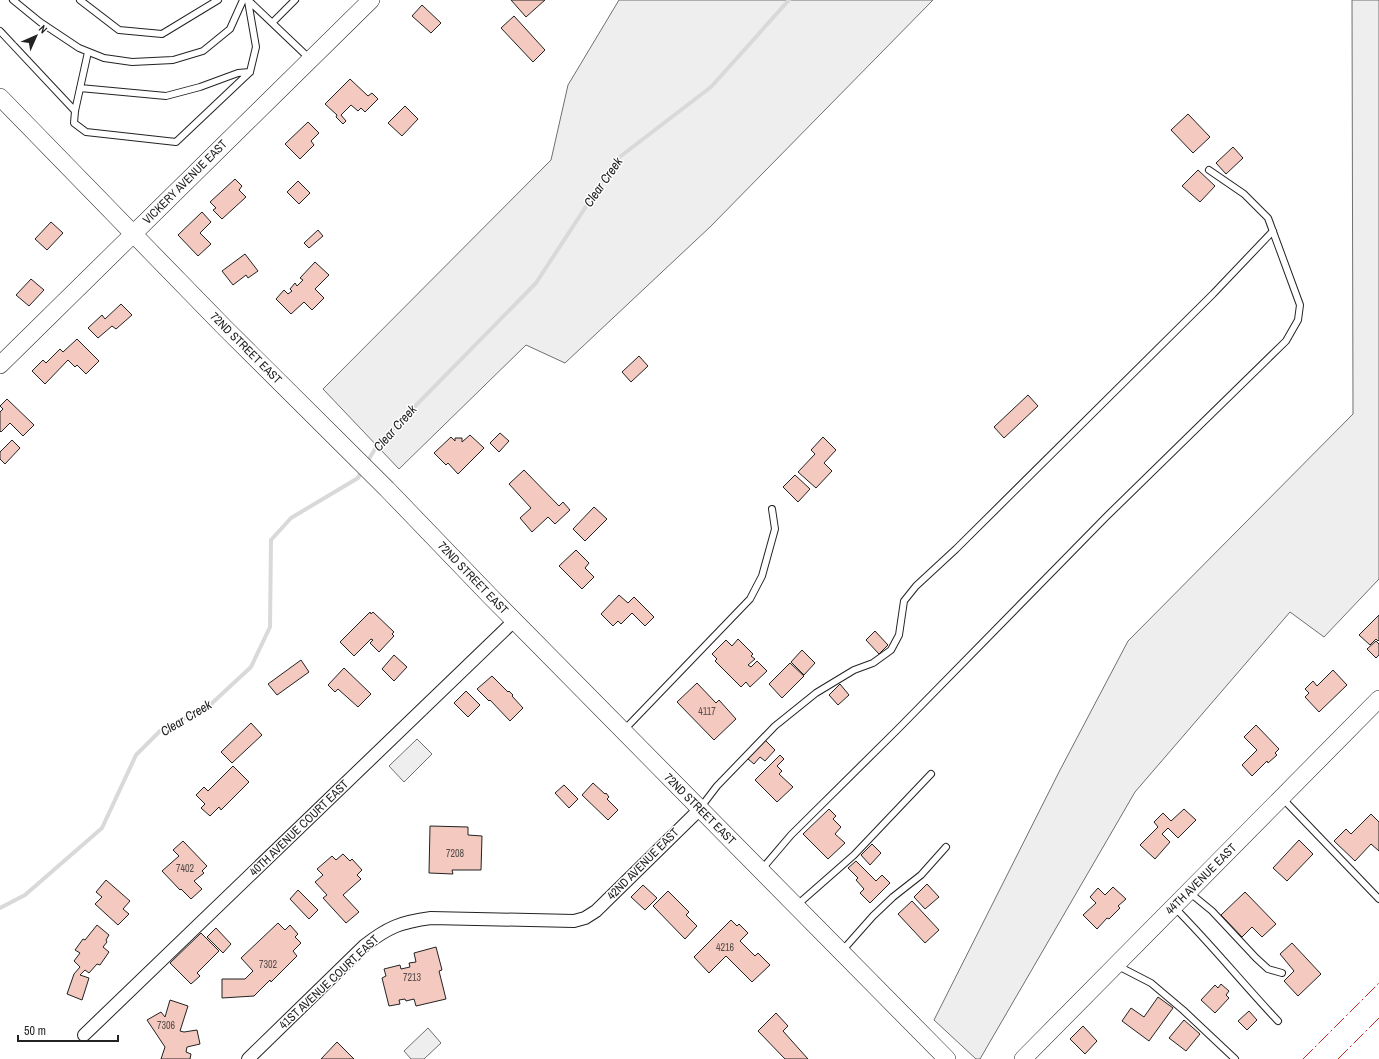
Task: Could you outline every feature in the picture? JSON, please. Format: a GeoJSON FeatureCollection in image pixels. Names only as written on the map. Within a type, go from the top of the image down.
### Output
{"type":"FeatureCollection","features":[{"type":"Feature","properties":{"kind":"main road","name":"VICKERY AVENUE EAST"},"geometry":{"type":"LineString","coordinates":[[0,365],[371,0]]}},
{"type":"Feature","properties":{"kind":"main road","name":"72ND STREET EAST"},"geometry":{"type":"LineString","coordinates":[[0,97],[133,234],[383,485],[514,621],[947,1059]]}},
{"type":"Feature","properties":{"kind":"main road","name":"44TH AVENUE EAST"},"geometry":{"type":"LineString","coordinates":[[1024,1059],[1379,699]]}},
{"type":"Feature","properties":{"kind":"street","name":"40TH AVENUE COURT EAST"},"geometry":{"type":"LineString","coordinates":[[84,1035],[514,621]]}},
{"type":"Feature","properties":{"kind":"street","name":"42ND AVENUE EAST"},"geometry":{"type":"LineString","coordinates":[[585,918],[596,911],[700,809]]}},
{"type":"Feature","properties":{"kind":"street","name":"41ST AVENUE COURT EAST"},"geometry":{"type":"LineString","coordinates":[[248,1059],[364,946],[379,934],[395,926],[410,921],[431,918],[574,921],[585,918]]}},
{"type":"Feature","properties":{"kind":"lane"},"geometry":{"type":"LineString","coordinates":[[13,0],[40,22],[79,48],[104,58],[132,62],[173,60],[202,51],[230,29],[246,0]]}},
{"type":"Feature","properties":{"kind":"lane"},"geometry":{"type":"LineString","coordinates":[[80,0],[118,30],[162,34],[218,0]]}},
{"type":"Feature","properties":{"kind":"lane"},"geometry":{"type":"LineString","coordinates":[[88,52],[75,111],[74,123],[86,132],[176,142],[250,72],[256,47],[246,0]]}},
{"type":"Feature","properties":{"kind":"lane"},"geometry":{"type":"LineString","coordinates":[[246,0],[310,60]]}},
{"type":"Feature","properties":{"kind":"lane"},"geometry":{"type":"LineString","coordinates":[[272,23],[295,0]]}},
{"type":"Feature","properties":{"kind":"lane"},"geometry":{"type":"LineString","coordinates":[[0,31],[75,111]]}},
{"type":"Feature","properties":{"kind":"lane"},"geometry":{"type":"LineString","coordinates":[[80,88],[166,96],[200,87],[238,73],[250,72]]}},
{"type":"Feature","properties":{"kind":"lane"},"geometry":{"type":"LineString","coordinates":[[761,871],[791,835],[899,728],[1106,517],[1286,341],[1298,320],[1300,305],[1268,218],[1244,194],[1209,170]]}},
{"type":"Feature","properties":{"kind":"lane"},"geometry":{"type":"LineString","coordinates":[[700,809],[717,786],[745,755],[781,721],[816,693],[854,670],[873,663],[892,650],[899,635],[904,601],[916,586],[956,549],[1212,294],[1273,231]]}},
{"type":"Feature","properties":{"kind":"lane"},"geometry":{"type":"LineString","coordinates":[[623,731],[750,599],[762,576],[775,529],[772,509]]}},
{"type":"Feature","properties":{"kind":"lane"},"geometry":{"type":"LineString","coordinates":[[796,906],[854,855],[932,774]]}},
{"type":"Feature","properties":{"kind":"lane"},"geometry":{"type":"LineString","coordinates":[[1282,798],[1379,899]]}},
{"type":"Feature","properties":{"kind":"lane"},"geometry":{"type":"LineString","coordinates":[[841,952],[873,916],[921,875],[946,847]]}},
{"type":"Feature","properties":{"kind":"lane"},"geometry":{"type":"LineString","coordinates":[[1188,892],[1212,911],[1268,969],[1282,973]]}},
{"type":"Feature","properties":{"kind":"lane"},"geometry":{"type":"LineString","coordinates":[[1173,907],[1191,924],[1248,989],[1278,1020]]}},
{"type":"Feature","properties":{"kind":"lane"},"geometry":{"type":"LineString","coordinates":[[1117,965],[1156,988],[1184,1010],[1235,1059]]}},
{"type":"Feature","properties":{"kind":"shaded area"},"geometry":{"type":"Polygon","coordinates":[[[619,0],[933,0],[710,227],[565,363],[526,345],[399,469],[323,389],[551,160],[568,85],[619,0]]]}},
{"type":"Feature","properties":{"kind":"shaded area"},"geometry":{"type":"Polygon","coordinates":[[[1352,0],[1379,0],[1379,579],[1324,637],[1290,612],[1135,792],[980,1059],[976,1059],[934,1020],[1059,772],[1128,641],[1353,414],[1352,0]]]}},
{"type":"Feature","properties":{"kind":"shaded area"},"geometry":{"type":"Polygon","coordinates":[[[417,739],[432,754],[404,782],[389,766],[417,739]]]}},
{"type":"Feature","properties":{"kind":"shaded area"},"geometry":{"type":"Polygon","coordinates":[[[428,1028],[441,1043],[424,1059],[411,1059],[404,1051],[428,1028]]]}},
{"type":"Feature","properties":{"kind":"building"},"geometry":{"type":"Polygon","coordinates":[[[511,0],[545,0],[526,17],[511,0]]]}},
{"type":"Feature","properties":{"kind":"building"},"geometry":{"type":"Polygon","coordinates":[[[422,5],[441,23],[431,33],[412,16],[422,5]]]}},
{"type":"Feature","properties":{"kind":"building"},"geometry":{"type":"Polygon","coordinates":[[[514,16],[545,50],[533,62],[501,28],[514,16]]]}},
{"type":"Feature","properties":{"kind":"building"},"geometry":{"type":"Polygon","coordinates":[[[350,79],[368,96],[372,93],[378,99],[365,112],[361,108],[358,111],[351,105],[341,115],[346,121],[343,124],[336,117],[337,115],[325,104],[350,79]]]}},
{"type":"Feature","properties":{"kind":"building"},"geometry":{"type":"Polygon","coordinates":[[[405,106],[418,119],[402,136],[388,123],[405,106]]]}},
{"type":"Feature","properties":{"kind":"building"},"geometry":{"type":"Polygon","coordinates":[[[1188,114],[1210,137],[1193,153],[1171,130],[1188,114]]]}},
{"type":"Feature","properties":{"kind":"building"},"geometry":{"type":"Polygon","coordinates":[[[308,122],[319,133],[311,141],[314,145],[300,159],[285,144],[308,122]]]}},
{"type":"Feature","properties":{"kind":"building"},"geometry":{"type":"Polygon","coordinates":[[[1233,147],[1243,158],[1226,174],[1216,163],[1233,147]]]}},
{"type":"Feature","properties":{"kind":"building"},"geometry":{"type":"Polygon","coordinates":[[[1198,170],[1215,186],[1200,202],[1182,186],[1198,170]]]}},
{"type":"Feature","properties":{"kind":"building"},"geometry":{"type":"Polygon","coordinates":[[[235,179],[242,186],[239,190],[246,197],[222,219],[213,210],[216,208],[210,202],[235,179]]]}},
{"type":"Feature","properties":{"kind":"building"},"geometry":{"type":"Polygon","coordinates":[[[298,181],[310,193],[299,204],[287,192],[298,181]]]}},
{"type":"Feature","properties":{"kind":"building"},"geometry":{"type":"Polygon","coordinates":[[[202,212],[211,222],[200,233],[211,244],[198,256],[178,235],[202,212]]]}},
{"type":"Feature","properties":{"kind":"building"},"geometry":{"type":"Polygon","coordinates":[[[51,222],[63,233],[47,250],[35,239],[51,222]]]}},
{"type":"Feature","properties":{"kind":"building"},"geometry":{"type":"Polygon","coordinates":[[[318,230],[323,236],[309,248],[304,243],[318,230]]]}},
{"type":"Feature","properties":{"kind":"building"},"geometry":{"type":"Polygon","coordinates":[[[245,254],[258,271],[248,278],[246,275],[233,285],[222,271],[245,254]]]}},
{"type":"Feature","properties":{"kind":"building"},"geometry":{"type":"Polygon","coordinates":[[[315,262],[329,275],[315,289],[324,298],[312,310],[304,302],[291,314],[276,299],[284,290],[288,294],[292,291],[290,289],[295,283],[297,286],[303,280],[300,278],[315,262]]]}},
{"type":"Feature","properties":{"kind":"building"},"geometry":{"type":"Polygon","coordinates":[[[31,279],[44,290],[29,306],[16,295],[31,279]]]}},
{"type":"Feature","properties":{"kind":"building"},"geometry":{"type":"Polygon","coordinates":[[[121,304],[132,315],[116,329],[112,326],[98,338],[88,328],[102,315],[105,319],[121,304]]]}},
{"type":"Feature","properties":{"kind":"building"},"geometry":{"type":"Polygon","coordinates":[[[77,339],[99,361],[86,374],[77,365],[75,367],[68,360],[45,384],[32,371],[43,360],[46,363],[60,349],[63,352],[77,339]]]}},
{"type":"Feature","properties":{"kind":"building"},"geometry":{"type":"Polygon","coordinates":[[[639,356],[648,366],[631,382],[622,372],[639,356]]]}},
{"type":"Feature","properties":{"kind":"building"},"geometry":{"type":"Polygon","coordinates":[[[1028,395],[1038,406],[1004,438],[994,427],[1028,395]]]}},
{"type":"Feature","properties":{"kind":"building"},"geometry":{"type":"Polygon","coordinates":[[[7,399],[34,425],[23,436],[10,423],[1,432],[0,431],[0,412],[3,409],[0,406],[7,399]]]}},
{"type":"Feature","properties":{"kind":"building"},"geometry":{"type":"Polygon","coordinates":[[[500,433],[509,441],[499,452],[490,443],[500,433]]]}},
{"type":"Feature","properties":{"kind":"building"},"geometry":{"type":"Polygon","coordinates":[[[470,435],[484,448],[458,474],[448,463],[446,465],[434,453],[451,437],[455,441],[455,438],[462,438],[462,442],[470,435]]]}},
{"type":"Feature","properties":{"kind":"building"},"geometry":{"type":"Polygon","coordinates":[[[823,437],[836,450],[824,463],[832,471],[816,488],[798,472],[815,454],[811,450],[823,437]]]}},
{"type":"Feature","properties":{"kind":"building"},"geometry":{"type":"Polygon","coordinates":[[[12,440],[20,448],[5,464],[0,459],[0,452],[12,440]]]}},
{"type":"Feature","properties":{"kind":"building"},"geometry":{"type":"Polygon","coordinates":[[[524,470],[559,506],[563,502],[570,510],[555,524],[548,517],[532,532],[520,518],[531,508],[509,484],[524,470]]]}},
{"type":"Feature","properties":{"kind":"building"},"geometry":{"type":"Polygon","coordinates":[[[795,475],[810,489],[798,502],[783,487],[795,475]]]}},
{"type":"Feature","properties":{"kind":"building"},"geometry":{"type":"Polygon","coordinates":[[[594,507],[607,519],[585,541],[573,529],[594,507]]]}},
{"type":"Feature","properties":{"kind":"building"},"geometry":{"type":"Polygon","coordinates":[[[576,550],[589,563],[585,568],[594,577],[582,589],[559,566],[576,550]]]}},
{"type":"Feature","properties":{"kind":"building"},"geometry":{"type":"Polygon","coordinates":[[[619,595],[628,603],[634,597],[654,617],[645,626],[632,613],[621,624],[618,621],[613,626],[601,614],[619,595]]]}},
{"type":"Feature","properties":{"kind":"building"},"geometry":{"type":"Polygon","coordinates":[[[370,612],[371,614],[373,612],[394,632],[392,634],[394,636],[379,652],[370,643],[373,640],[371,639],[354,656],[340,642],[370,612]]]}},
{"type":"Feature","properties":{"kind":"building"},"geometry":{"type":"Polygon","coordinates":[[[1379,615],[1379,640],[1378,641],[1376,639],[1370,645],[1359,635],[1379,615]]]}},
{"type":"Feature","properties":{"kind":"building"},"geometry":{"type":"Polygon","coordinates":[[[875,631],[888,645],[879,654],[866,640],[875,631]]]}},
{"type":"Feature","properties":{"kind":"building"},"geometry":{"type":"Polygon","coordinates":[[[738,639],[753,654],[751,656],[755,659],[748,665],[751,667],[757,661],[767,671],[750,687],[746,682],[741,687],[715,661],[717,659],[712,654],[726,640],[732,646],[738,639]]]}},
{"type":"Feature","properties":{"kind":"building"},"geometry":{"type":"Polygon","coordinates":[[[1376,641],[1379,644],[1379,655],[1376,658],[1367,649],[1376,641]]]}},
{"type":"Feature","properties":{"kind":"building"},"geometry":{"type":"Polygon","coordinates":[[[802,650],[815,663],[804,675],[791,662],[802,650]]]}},
{"type":"Feature","properties":{"kind":"building"},"geometry":{"type":"Polygon","coordinates":[[[394,655],[407,667],[394,681],[382,669],[394,655]]]}},
{"type":"Feature","properties":{"kind":"building"},"geometry":{"type":"Polygon","coordinates":[[[301,660],[309,672],[277,695],[268,684],[301,660]]]}},
{"type":"Feature","properties":{"kind":"building"},"geometry":{"type":"Polygon","coordinates":[[[790,663],[804,676],[782,698],[769,684],[790,663]]]}},
{"type":"Feature","properties":{"kind":"building"},"geometry":{"type":"Polygon","coordinates":[[[344,668],[371,694],[358,707],[338,689],[335,692],[328,685],[344,668]]]}},
{"type":"Feature","properties":{"kind":"building"},"geometry":{"type":"Polygon","coordinates":[[[1333,670],[1347,685],[1319,712],[1305,697],[1309,693],[1305,689],[1313,681],[1317,686],[1333,670]]]}},
{"type":"Feature","properties":{"kind":"building"},"geometry":{"type":"Polygon","coordinates":[[[492,676],[513,695],[512,696],[523,708],[510,721],[477,689],[492,676]]]}},
{"type":"Feature","properties":{"kind":"building"},"geometry":{"type":"Polygon","coordinates":[[[697,683],[716,703],[719,700],[736,719],[714,740],[677,702],[697,683]]]}},
{"type":"Feature","properties":{"kind":"building"},"geometry":{"type":"Polygon","coordinates":[[[840,684],[849,695],[838,705],[829,695],[840,684]]]}},
{"type":"Feature","properties":{"kind":"building"},"geometry":{"type":"Polygon","coordinates":[[[466,691],[480,705],[468,717],[454,703],[466,691]]]}},
{"type":"Feature","properties":{"kind":"building"},"geometry":{"type":"Polygon","coordinates":[[[251,723],[262,735],[232,763],[221,752],[251,723]]]}},
{"type":"Feature","properties":{"kind":"building"},"geometry":{"type":"Polygon","coordinates":[[[1256,725],[1279,749],[1275,753],[1277,755],[1268,763],[1267,761],[1252,776],[1242,765],[1257,750],[1244,737],[1256,725]]]}},
{"type":"Feature","properties":{"kind":"building"},"geometry":{"type":"Polygon","coordinates":[[[765,740],[775,750],[765,761],[760,757],[754,764],[748,759],[765,740]]]}},
{"type":"Feature","properties":{"kind":"building"},"geometry":{"type":"Polygon","coordinates":[[[780,755],[784,759],[777,766],[782,771],[779,774],[793,787],[777,802],[755,780],[780,755]]]}},
{"type":"Feature","properties":{"kind":"building"},"geometry":{"type":"Polygon","coordinates":[[[233,766],[249,782],[221,810],[219,807],[210,816],[201,808],[205,804],[196,795],[204,787],[208,791],[233,766]]]}},
{"type":"Feature","properties":{"kind":"building"},"geometry":{"type":"Polygon","coordinates":[[[593,783],[605,794],[606,793],[609,797],[607,799],[618,810],[608,820],[582,795],[593,783]]]}},
{"type":"Feature","properties":{"kind":"building"},"geometry":{"type":"Polygon","coordinates":[[[564,785],[578,799],[569,808],[555,793],[564,785]]]}},
{"type":"Feature","properties":{"kind":"building"},"geometry":{"type":"Polygon","coordinates":[[[829,809],[836,816],[833,819],[841,827],[835,834],[845,843],[828,859],[803,834],[829,809]]]}},
{"type":"Feature","properties":{"kind":"building"},"geometry":{"type":"Polygon","coordinates":[[[1184,809],[1196,820],[1178,838],[1168,828],[1162,834],[1170,842],[1155,859],[1140,845],[1158,827],[1154,822],[1163,813],[1171,821],[1184,809]]]}},
{"type":"Feature","properties":{"kind":"building"},"geometry":{"type":"Polygon","coordinates":[[[1371,814],[1379,822],[1379,851],[1371,844],[1355,861],[1334,841],[1346,829],[1351,834],[1371,814]]]}},
{"type":"Feature","properties":{"kind":"building"},"geometry":{"type":"Polygon","coordinates":[[[430,826],[468,827],[468,835],[482,836],[481,870],[452,870],[453,874],[429,873],[430,826]]]}},
{"type":"Feature","properties":{"kind":"building"},"geometry":{"type":"Polygon","coordinates":[[[1299,840],[1313,854],[1287,881],[1273,868],[1299,840]]]}},
{"type":"Feature","properties":{"kind":"building"},"geometry":{"type":"Polygon","coordinates":[[[183,841],[207,866],[202,871],[204,873],[194,881],[202,889],[191,899],[162,871],[179,856],[173,850],[183,841]]]}},
{"type":"Feature","properties":{"kind":"building"},"geometry":{"type":"Polygon","coordinates":[[[872,844],[881,853],[870,865],[861,855],[872,844]]]}},
{"type":"Feature","properties":{"kind":"building"},"geometry":{"type":"Polygon","coordinates":[[[343,854],[350,861],[352,859],[362,870],[357,875],[361,879],[343,895],[359,912],[346,923],[323,898],[327,895],[315,882],[323,875],[317,869],[332,856],[336,860],[343,854]]]}},
{"type":"Feature","properties":{"kind":"building"},"geometry":{"type":"Polygon","coordinates":[[[856,861],[876,881],[882,875],[890,883],[870,903],[860,893],[864,889],[856,880],[858,878],[848,868],[856,861]]]}},
{"type":"Feature","properties":{"kind":"building"},"geometry":{"type":"Polygon","coordinates":[[[106,880],[130,901],[123,909],[129,914],[118,925],[95,904],[102,897],[96,892],[106,880]]]}},
{"type":"Feature","properties":{"kind":"building"},"geometry":{"type":"Polygon","coordinates":[[[927,884],[939,897],[925,909],[914,897],[927,884]]]}},
{"type":"Feature","properties":{"kind":"building"},"geometry":{"type":"Polygon","coordinates":[[[643,885],[657,898],[645,910],[631,897],[643,885]]]}},
{"type":"Feature","properties":{"kind":"building"},"geometry":{"type":"Polygon","coordinates":[[[1113,887],[1126,899],[1118,906],[1120,908],[1109,919],[1107,918],[1097,929],[1083,915],[1096,903],[1090,897],[1098,888],[1105,895],[1113,887]]]}},
{"type":"Feature","properties":{"kind":"building"},"geometry":{"type":"Polygon","coordinates":[[[298,890],[318,910],[309,919],[290,899],[298,890]]]}},
{"type":"Feature","properties":{"kind":"building"},"geometry":{"type":"Polygon","coordinates":[[[668,891],[689,912],[686,915],[697,926],[685,939],[653,906],[668,891]]]}},
{"type":"Feature","properties":{"kind":"building"},"geometry":{"type":"Polygon","coordinates":[[[1245,892],[1276,924],[1262,937],[1252,927],[1242,937],[1221,915],[1245,892]]]}},
{"type":"Feature","properties":{"kind":"building"},"geometry":{"type":"Polygon","coordinates":[[[912,901],[939,930],[925,943],[898,914],[912,901]]]}},
{"type":"Feature","properties":{"kind":"building"},"geometry":{"type":"Polygon","coordinates":[[[731,920],[737,926],[739,924],[748,933],[740,941],[755,956],[758,953],[770,965],[752,982],[726,956],[709,973],[694,957],[731,920]]]}},
{"type":"Feature","properties":{"kind":"building"},"geometry":{"type":"Polygon","coordinates":[[[278,923],[285,930],[290,925],[298,934],[295,937],[301,943],[293,951],[297,956],[271,982],[270,980],[254,996],[222,998],[222,979],[245,979],[253,971],[241,958],[278,923]]]}},
{"type":"Feature","properties":{"kind":"building"},"geometry":{"type":"Polygon","coordinates":[[[97,925],[109,935],[106,940],[107,942],[103,947],[109,952],[100,965],[97,964],[89,973],[85,970],[80,975],[89,978],[82,1000],[67,994],[74,974],[80,967],[74,961],[80,953],[75,950],[83,939],[85,940],[97,925]]]}},
{"type":"Feature","properties":{"kind":"building"},"geometry":{"type":"Polygon","coordinates":[[[216,928],[231,944],[223,953],[207,937],[216,928]]]}},
{"type":"Feature","properties":{"kind":"building"},"geometry":{"type":"Polygon","coordinates":[[[201,933],[219,951],[197,973],[200,976],[191,984],[170,963],[201,933]]]}},
{"type":"Feature","properties":{"kind":"building"},"geometry":{"type":"Polygon","coordinates":[[[1292,943],[1321,974],[1298,996],[1284,981],[1294,971],[1280,954],[1292,943]]]}},
{"type":"Feature","properties":{"kind":"building"},"geometry":{"type":"Polygon","coordinates":[[[436,947],[442,970],[439,971],[446,999],[416,1006],[414,999],[406,1001],[405,999],[399,1000],[400,1004],[389,1006],[382,978],[386,976],[384,969],[400,965],[401,969],[410,967],[409,963],[416,962],[414,953],[436,947]]]}},
{"type":"Feature","properties":{"kind":"building"},"geometry":{"type":"Polygon","coordinates":[[[1221,984],[1229,991],[1226,995],[1229,998],[1215,1013],[1201,1000],[1215,985],[1218,988],[1221,984]]]}},
{"type":"Feature","properties":{"kind":"building"},"geometry":{"type":"Polygon","coordinates":[[[1158,997],[1173,1008],[1149,1041],[1122,1021],[1131,1008],[1144,1017],[1158,997]]]}},
{"type":"Feature","properties":{"kind":"building"},"geometry":{"type":"Polygon","coordinates":[[[170,1000],[188,1006],[180,1031],[184,1032],[197,1030],[200,1044],[187,1047],[186,1052],[191,1054],[190,1059],[161,1059],[165,1047],[147,1020],[161,1012],[165,1017],[170,1000]]]}},
{"type":"Feature","properties":{"kind":"building"},"geometry":{"type":"Polygon","coordinates":[[[1249,1011],[1257,1020],[1247,1030],[1238,1021],[1249,1011]]]}},
{"type":"Feature","properties":{"kind":"building"},"geometry":{"type":"Polygon","coordinates":[[[776,1013],[788,1026],[783,1031],[808,1059],[785,1059],[758,1031],[776,1013]]]}},
{"type":"Feature","properties":{"kind":"building"},"geometry":{"type":"Polygon","coordinates":[[[1184,1020],[1200,1034],[1186,1051],[1169,1038],[1184,1020]]]}},
{"type":"Feature","properties":{"kind":"building"},"geometry":{"type":"Polygon","coordinates":[[[1083,1026],[1097,1041],[1085,1054],[1070,1039],[1083,1026]]]}},
{"type":"Feature","properties":{"kind":"building"},"geometry":{"type":"Polygon","coordinates":[[[337,1042],[354,1059],[321,1059],[337,1042]]]}},
{"type":"Feature","properties":{"kind":"waterway","name":"Clear Creek"},"geometry":{"type":"LineString","coordinates":[[366,464],[378,444],[536,283],[617,159],[711,87],[789,0]]}},
{"type":"Feature","properties":{"kind":"waterway","name":"Clear Creek"},"geometry":{"type":"LineString","coordinates":[[0,908],[25,895],[102,828],[136,755],[160,731],[210,705],[251,667],[270,627],[271,540],[291,518],[358,478],[363,469]]}},
{"type":"Feature","properties":{"kind":"power"},"geometry":{"type":"LineString","coordinates":[[1303,1059],[1379,983]]}},
{"type":"Feature","properties":{"kind":"power"},"geometry":{"type":"LineString","coordinates":[[1338,1059],[1379,1018]]}}]}
